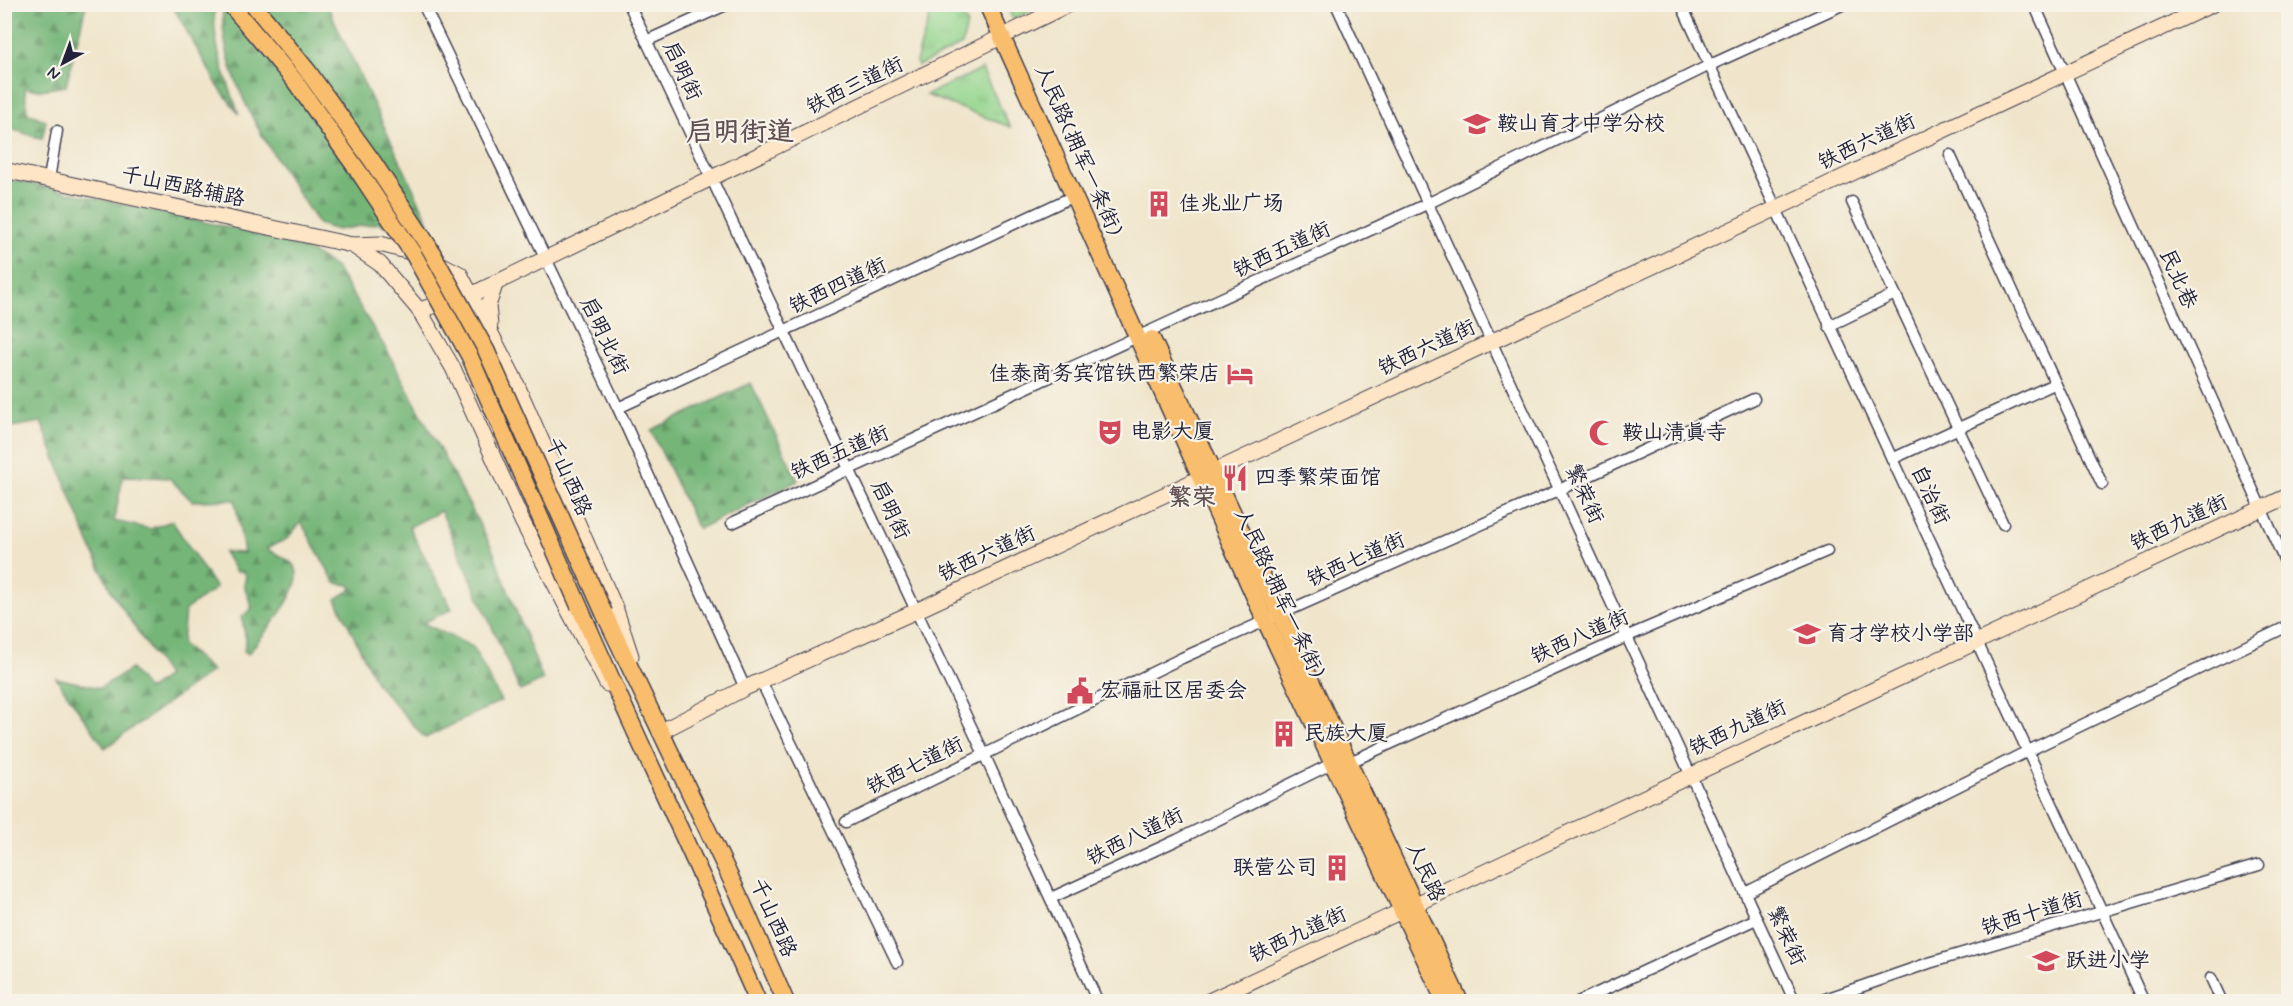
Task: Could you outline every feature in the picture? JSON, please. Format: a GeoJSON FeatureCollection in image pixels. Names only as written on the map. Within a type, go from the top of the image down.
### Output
{"type":"FeatureCollection","features":[{"type":"Feature","properties":{"kind":"main road","name":"千山西路"},"geometry":{"type":"LineString","coordinates":[[230,4],[294,80],[359,172],[414,255],[470,357],[638,742],[714,900],[758,1002]]}},
{"type":"Feature","properties":{"kind":"main road","name":"千山西路"},"geometry":{"type":"LineString","coordinates":[[253,4],[307,70],[374,162],[429,247],[486,350],[604,613],[742,902],[786,1002]]}},
{"type":"Feature","properties":{"kind":"main road"},"geometry":{"type":"LineString","coordinates":[[987,4],[1005,36],[1144,334]]}},
{"type":"Feature","properties":{"kind":"main road","name":"铁西三道街"},"geometry":{"type":"LineString","coordinates":[[418,310],[471,295],[1069,4]]}},
{"type":"Feature","properties":{"kind":"main road","name":"铁西六道街"},"geometry":{"type":"LineString","coordinates":[[660,732],[745,688],[916,611],[2213,4]]}},
{"type":"Feature","properties":{"kind":"main road","name":"人民路(拥军一条街)"},"geometry":{"type":"LineString","coordinates":[[1005,36],[1074,196],[1144,334],[1273,618],[1333,763],[1409,906],[1445,1002]]}},
{"type":"Feature","properties":{"kind":"main road","name":"千山西路辅路"},"geometry":{"type":"LineString","coordinates":[[4,170],[352,245]]}},
{"type":"Feature","properties":{"kind":"main road"},"geometry":{"type":"LineString","coordinates":[[352,245],[380,244],[424,256],[476,282],[496,282],[488,306],[494,340]]}},
{"type":"Feature","properties":{"kind":"main road"},"geometry":{"type":"LineString","coordinates":[[352,245],[380,264],[418,310],[453,368],[522,521],[565,608],[638,742]]}},
{"type":"Feature","properties":{"kind":"main road"},"geometry":{"type":"LineString","coordinates":[[460,274],[494,340],[616,610],[648,708]]}},
{"type":"Feature","properties":{"kind":"main road","name":"铁西九道街"},"geometry":{"type":"LineString","coordinates":[[1207,1002],[1976,640],[2289,496]]}},
{"type":"Feature","properties":{"kind":"main road","name":"人民路"},"geometry":{"type":"LineString","coordinates":[[1273,618],[1350,762],[1409,906],[1460,1002]]}},
{"type":"Feature","properties":{"kind":"street","name":"启明北街"},"geometry":{"type":"LineString","coordinates":[[423,4],[618,408],[745,688]]}},
{"type":"Feature","properties":{"kind":"street","name":"启明街"},"geometry":{"type":"LineString","coordinates":[[629,4],[984,754],[1098,1002]]}},
{"type":"Feature","properties":{"kind":"street"},"geometry":{"type":"LineString","coordinates":[[646,41],[728,4]]}},
{"type":"Feature","properties":{"kind":"street","name":"繁荣街"},"geometry":{"type":"LineString","coordinates":[[1336,4],[1795,1002]]}},
{"type":"Feature","properties":{"kind":"street","name":"自治街"},"geometry":{"type":"LineString","coordinates":[[1680,4],[2144,1002]]}},
{"type":"Feature","properties":{"kind":"street","name":"铁西五道街"},"geometry":{"type":"LineString","coordinates":[[732,523],[850,471],[1429,203],[1708,66],[1844,4]]}},
{"type":"Feature","properties":{"kind":"street","name":"民北巷"},"geometry":{"type":"LineString","coordinates":[[2034,4],[2260,509],[2289,568]]}},
{"type":"Feature","properties":{"kind":"street"},"geometry":{"type":"LineString","coordinates":[[49,179],[57,131]]}},
{"type":"Feature","properties":{"kind":"street"},"geometry":{"type":"LineString","coordinates":[[1950,154],[2102,484]]}},
{"type":"Feature","properties":{"kind":"street","name":"铁西四道街"},"geometry":{"type":"LineString","coordinates":[[618,408],[1074,196]]}},
{"type":"Feature","properties":{"kind":"street"},"geometry":{"type":"LineString","coordinates":[[1852,202],[2003,524]]}},
{"type":"Feature","properties":{"kind":"street"},"geometry":{"type":"LineString","coordinates":[[1830,326],[1895,294]]}},
{"type":"Feature","properties":{"kind":"street"},"geometry":{"type":"LineString","coordinates":[[1892,459],[2054,384]]}},
{"type":"Feature","properties":{"kind":"street","name":"铁西七道街"},"geometry":{"type":"LineString","coordinates":[[846,822],[1182,658],[1560,489],[1754,399]]}},
{"type":"Feature","properties":{"kind":"street","name":"铁西八道街"},"geometry":{"type":"LineString","coordinates":[[1350,762],[1628,636],[1827,551]]}},
{"type":"Feature","properties":{"kind":"street"},"geometry":{"type":"LineString","coordinates":[[1745,893],[2028,751],[2289,626]]}},
{"type":"Feature","properties":{"kind":"street"},"geometry":{"type":"LineString","coordinates":[[761,681],[897,962]]}},
{"type":"Feature","properties":{"kind":"street","name":"铁西八道街"},"geometry":{"type":"LineString","coordinates":[[1051,898],[1177,840],[1333,763]]}},
{"type":"Feature","properties":{"kind":"street","name":"铁西十道街"},"geometry":{"type":"LineString","coordinates":[[1817,1002],[1929,963],[2259,865]]}},
{"type":"Feature","properties":{"kind":"street"},"geometry":{"type":"LineString","coordinates":[[1578,1002],[1756,919]]}},
{"type":"Feature","properties":{"kind":"street"},"geometry":{"type":"LineString","coordinates":[[2211,978],[2222,1002]]}},
{"type":"Feature","properties":{"kind":"green space"},"geometry":{"type":"Polygon","coordinates":[[[5,4],[86,5],[66,86],[40,90],[25,88],[27,112],[46,121],[42,139],[5,127],[5,4]]]}},
{"type":"Feature","properties":{"kind":"green space"},"geometry":{"type":"Polygon","coordinates":[[[172,5],[215,5],[217,47],[239,114],[218,86],[172,5]]]}},
{"type":"Feature","properties":{"kind":"green space"},"geometry":{"type":"Polygon","coordinates":[[[223,5],[327,5],[441,248],[379,223],[337,230],[318,224],[269,147],[240,92],[230,63],[224,34],[223,5]]]}},
{"type":"Feature","properties":{"kind":"green space"},"geometry":{"type":"Polygon","coordinates":[[[933,5],[958,5],[967,24],[962,45],[918,66],[916,62],[933,5]]]}},
{"type":"Feature","properties":{"kind":"green space"},"geometry":{"type":"Polygon","coordinates":[[[1006,5],[1045,5],[1013,19],[1006,5]]]}},
{"type":"Feature","properties":{"kind":"green space"},"geometry":{"type":"Polygon","coordinates":[[[982,69],[1010,127],[926,95],[982,69]]]}},
{"type":"Feature","properties":{"kind":"green space"},"geometry":{"type":"Polygon","coordinates":[[[5,178],[236,229],[308,250],[336,268],[388,352],[491,546],[543,680],[520,691],[441,511],[409,527],[452,609],[423,623],[473,647],[501,701],[425,738],[377,684],[336,599],[352,589],[350,585],[335,583],[301,522],[287,539],[267,548],[288,560],[294,566],[297,575],[290,598],[282,611],[248,654],[244,651],[246,640],[242,617],[252,608],[244,585],[246,576],[242,571],[236,572],[224,552],[244,553],[235,500],[192,501],[169,478],[123,476],[114,521],[150,529],[172,521],[216,588],[185,610],[182,644],[212,671],[105,748],[56,678],[100,688],[131,669],[148,690],[167,676],[111,591],[89,543],[41,422],[5,428],[5,178]]]}},
{"type":"Feature","properties":{"kind":"green space"},"geometry":{"type":"Polygon","coordinates":[[[751,383],[798,481],[698,529],[651,430],[751,383]]]}},
{"type":"Feature","properties":{"kind":"place","name":"鞍山育才中学分校"},"geometry":{"type":"Point","coordinates":[1477,124]}},
{"type":"Feature","properties":{"kind":"place","name":"佳兆业广场"},"geometry":{"type":"Point","coordinates":[1159,204]}},
{"type":"Feature","properties":{"kind":"place","name":"佳泰商务宾馆铁西繁荣店"},"geometry":{"type":"Point","coordinates":[1240,374]}},
{"type":"Feature","properties":{"kind":"place","name":"电影大厦"},"geometry":{"type":"Point","coordinates":[1110,432]}},
{"type":"Feature","properties":{"kind":"place","name":"鞍山清真寺"},"geometry":{"type":"Point","coordinates":[1602,433]}},
{"type":"Feature","properties":{"kind":"place","name":"四季繁荣面馆"},"geometry":{"type":"Point","coordinates":[1235,478]}},
{"type":"Feature","properties":{"kind":"place","name":"育才学校小学部"},"geometry":{"type":"Point","coordinates":[1807,634]}},
{"type":"Feature","properties":{"kind":"place","name":"宏福社区居委会"},"geometry":{"type":"Point","coordinates":[1080,691]}},
{"type":"Feature","properties":{"kind":"place","name":"民族大厦"},"geometry":{"type":"Point","coordinates":[1284,734]}},
{"type":"Feature","properties":{"kind":"place","name":"联营公司"},"geometry":{"type":"Point","coordinates":[1337,868]}},
{"type":"Feature","properties":{"kind":"place","name":"跃进小学"},"geometry":{"type":"Point","coordinates":[2046,961]}},
{"type":"Feature","properties":{"kind":"district","name":"启明街道"},"geometry":{"type":"Point","coordinates":[740,132]}},
{"type":"Feature","properties":{"kind":"district","name":"繁荣"},"geometry":{"type":"Point","coordinates":[1192,498]}}]}
